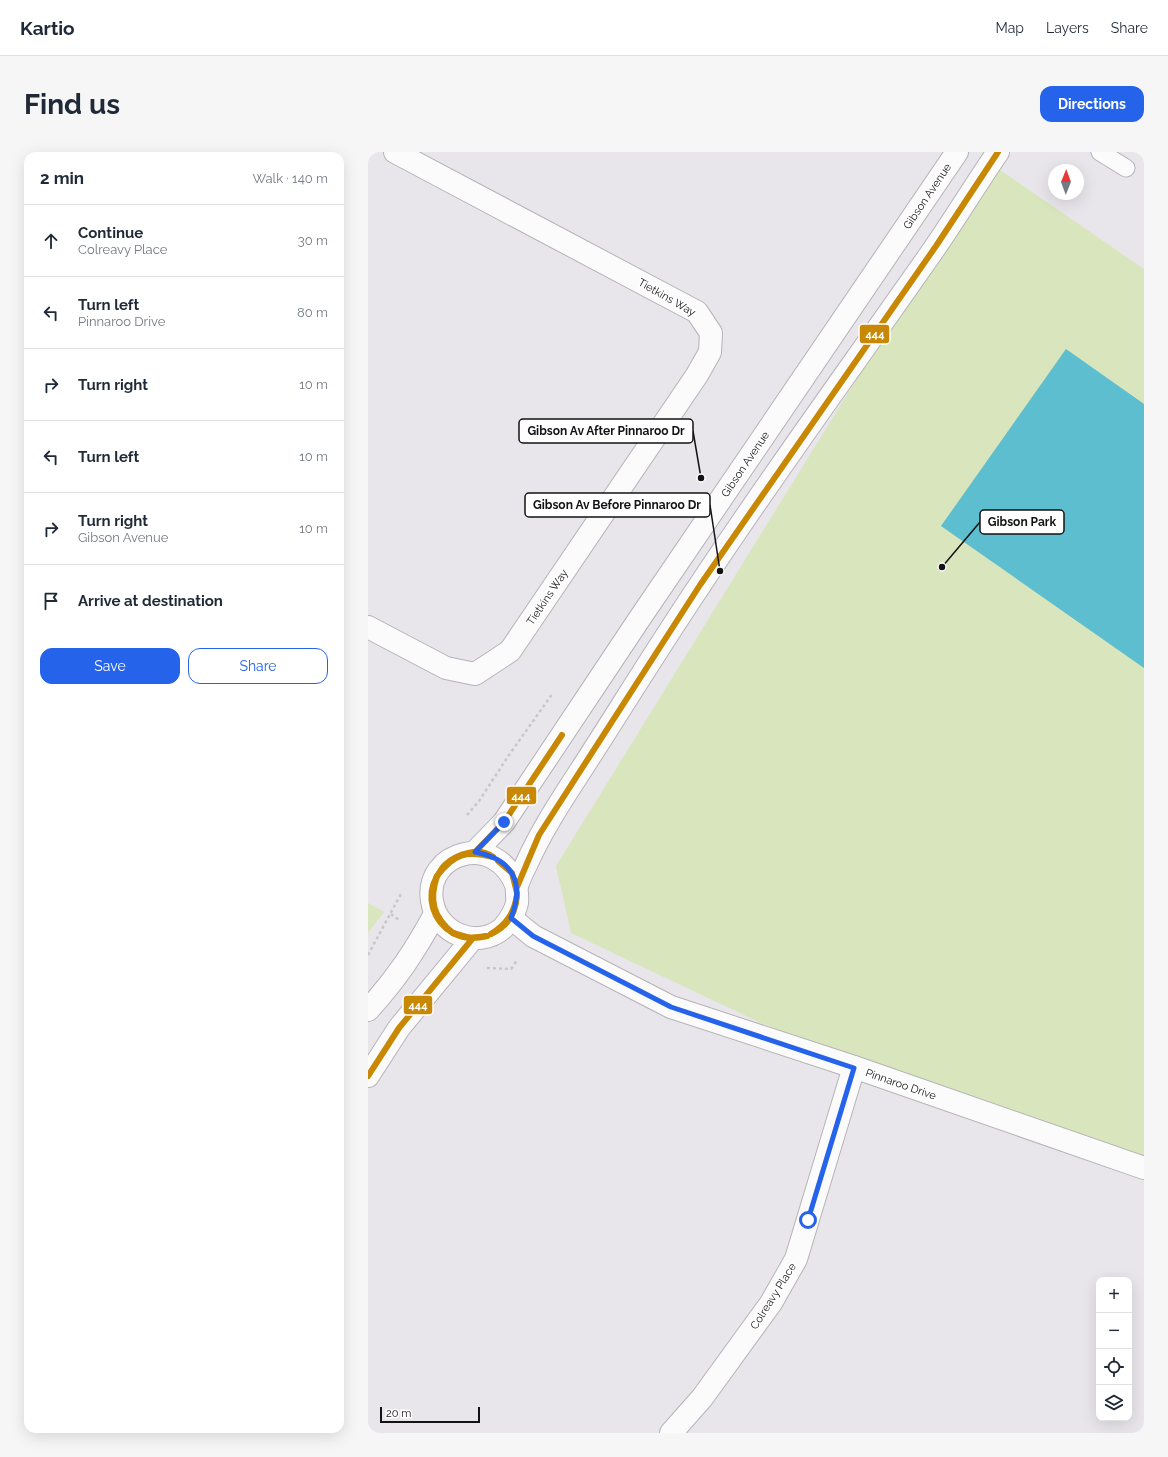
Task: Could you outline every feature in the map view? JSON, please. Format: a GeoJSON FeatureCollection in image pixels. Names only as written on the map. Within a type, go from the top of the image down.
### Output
{"type":"FeatureCollection","features":[{"type":"Feature","properties":{"kind":"main road","name":"Tietkins Way"},"geometry":{"type":"LineString","coordinates":[[368,627],[446,668],[475,674],[510,651],[697,375],[710,352],[711,333],[697,312],[394,152]]}},
{"type":"Feature","properties":{"kind":"main road","name":"Gibson Avenue"},"geometry":{"type":"LineString","coordinates":[[475,852],[504,822],[640,618],[957,152]]}},
{"type":"Feature","properties":{"kind":"main road"},"geometry":{"type":"LineString","coordinates":[[517,887],[539,835],[700,585],[936,246],[998,152]]}},
{"type":"Feature","properties":{"kind":"main road"},"geometry":{"type":"LineString","coordinates":[[475,852],[489,855],[502,862],[512,873],[517,887],[517,903],[511,918],[501,929],[488,936],[473,938],[458,935],[445,927],[435,914],[431,900],[432,886],[438,872],[448,861],[460,854],[475,852]]}},
{"type":"Feature","properties":{"kind":"main road"},"geometry":{"type":"LineString","coordinates":[[368,1010],[391,985],[412,956],[435,914]]}},
{"type":"Feature","properties":{"kind":"main road","name":"Pinnaroo Drive"},"geometry":{"type":"LineString","coordinates":[[511,918],[533,936],[671,1007],[854,1068],[1144,1168]]}},
{"type":"Feature","properties":{"kind":"main road"},"geometry":{"type":"LineString","coordinates":[[368,1076],[399,1028],[473,938]]}},
{"type":"Feature","properties":{"kind":"main road","name":"Colreavy Place"},"geometry":{"type":"LineString","coordinates":[[671,1433],[702,1398],[771,1303],[796,1259],[854,1068]]}},
{"type":"Feature","properties":{"kind":"lane"},"geometry":{"type":"LineString","coordinates":[[1100,152],[1126,168]]}},
{"type":"Feature","properties":{"kind":"green space"},"geometry":{"type":"Polygon","coordinates":[[[990,163],[1144,269],[1144,1167],[763,1024],[571,933],[556,866],[990,163]]]}},
{"type":"Feature","properties":{"kind":"green space"},"geometry":{"type":"Polygon","coordinates":[[[368,903],[384,912],[368,933],[368,903]]]}},
{"type":"Feature","properties":{"kind":"water"},"geometry":{"type":"Polygon","coordinates":[[[1066,349],[1144,404],[1144,668],[941,526],[1066,349]]]}},
{"type":"Feature","properties":{"kind":"transit line","name":"444"},"geometry":{"type":"LineString","coordinates":[[517,887],[539,835],[700,585],[936,246],[998,152]]}},
{"type":"Feature","properties":{"kind":"transit line","name":"444"},"geometry":{"type":"LineString","coordinates":[[475,852],[504,822],[562,735]]}},
{"type":"Feature","properties":{"kind":"transit line","name":"444"},"geometry":{"type":"LineString","coordinates":[[437,876],[446,864],[463,854],[482,852],[493,857]]}},
{"type":"Feature","properties":{"kind":"transit line","name":"444"},"geometry":{"type":"LineString","coordinates":[[437,876],[455,858],[468,854],[493,857]]}},
{"type":"Feature","properties":{"kind":"transit line","name":"444"},"geometry":{"type":"LineString","coordinates":[[498,861],[512,873],[517,893]]}},
{"type":"Feature","properties":{"kind":"transit line","name":"444"},"geometry":{"type":"LineString","coordinates":[[437,876],[433,893],[434,908],[441,921],[453,933]]}},
{"type":"Feature","properties":{"kind":"transit line","name":"444"},"geometry":{"type":"LineString","coordinates":[[437,876],[433,884],[433,908],[440,922],[453,933]]}},
{"type":"Feature","properties":{"kind":"transit line","name":"444"},"geometry":{"type":"LineString","coordinates":[[491,934],[509,918],[517,895]]}},
{"type":"Feature","properties":{"kind":"transit line","name":"444"},"geometry":{"type":"LineString","coordinates":[[491,934],[507,923],[515,908],[517,895]]}},
{"type":"Feature","properties":{"kind":"transit line","name":"444"},"geometry":{"type":"LineString","coordinates":[[453,933],[470,938],[487,936]]}},
{"type":"Feature","properties":{"kind":"transit line","name":"444"},"geometry":{"type":"LineString","coordinates":[[453,933],[470,938],[487,936]]}},
{"type":"Feature","properties":{"kind":"transit line","name":"444"},"geometry":{"type":"LineString","coordinates":[[368,1076],[399,1028],[473,938]]}},
{"type":"Feature","properties":{"kind":"place","name":"Gibson Av After Pinnaroo Dr"},"geometry":{"type":"Point","coordinates":[701,478]}},
{"type":"Feature","properties":{"kind":"place","name":"Gibson Park"},"geometry":{"type":"Point","coordinates":[942,567]}},
{"type":"Feature","properties":{"kind":"place","name":"Gibson Av Before Pinnaroo Dr"},"geometry":{"type":"Point","coordinates":[720,571]}},
{"type":"Feature","properties":{"kind":"route"},"geometry":{"type":"LineString","coordinates":[[504,822],[475,852],[489,855],[502,862],[512,873],[517,887],[517,903],[511,918],[533,936],[671,1007],[854,1068],[808,1220]]}}]}
